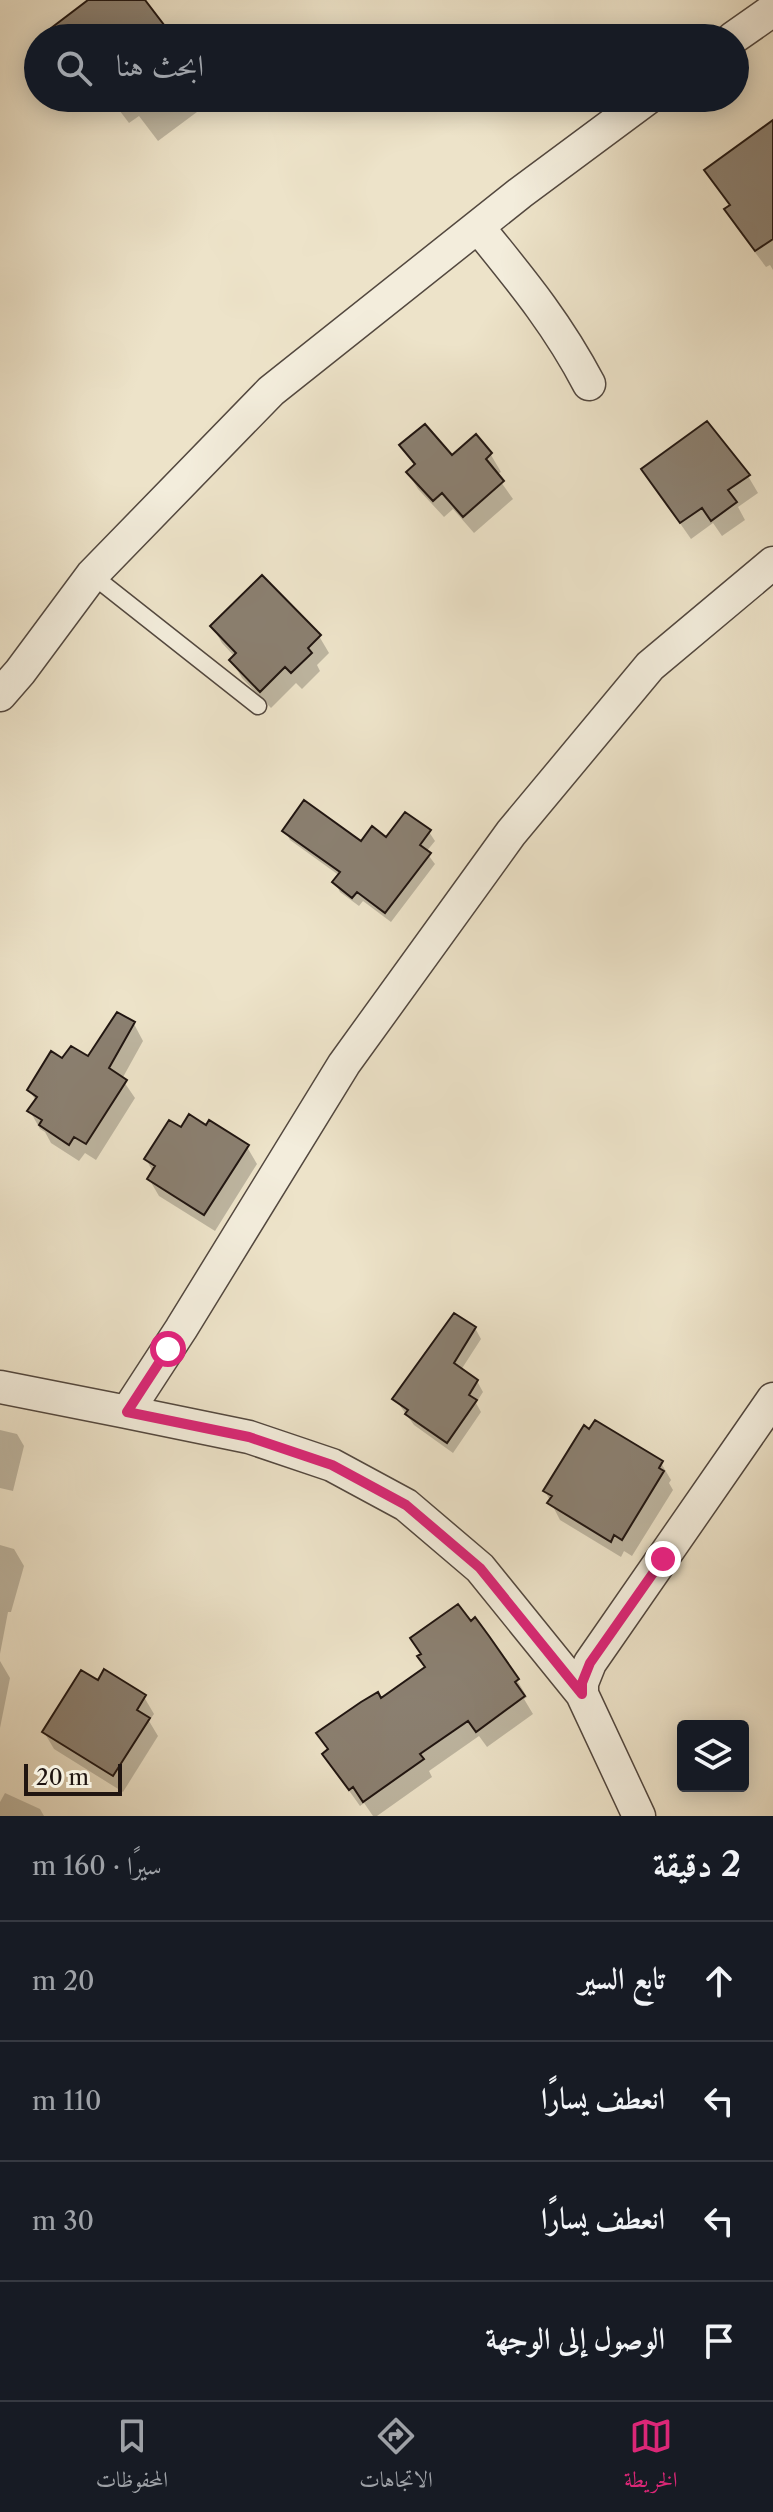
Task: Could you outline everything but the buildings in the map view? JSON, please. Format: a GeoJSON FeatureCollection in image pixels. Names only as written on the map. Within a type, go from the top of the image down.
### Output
{"type":"FeatureCollection","features":[{"type":"Feature","properties":{"kind":"street"},"geometry":{"type":"LineString","coordinates":[[749,27],[773,10]]}},
{"type":"Feature","properties":{"kind":"street"},"geometry":{"type":"LineString","coordinates":[[0,695],[92,575],[271,391],[628,112]]}},
{"type":"Feature","properties":{"kind":"street"},"geometry":{"type":"LineString","coordinates":[[478,227],[535,296],[567,341],[589,384]]}},
{"type":"Feature","properties":{"kind":"street"},"geometry":{"type":"LineString","coordinates":[[127,1412],[344,1064],[511,833],[650,666],[773,563]]}},
{"type":"Feature","properties":{"kind":"street"},"geometry":{"type":"LineString","coordinates":[[0,1387],[176,1420],[263,1442],[332,1465],[406,1505],[480,1568],[582,1694],[639,1816]]}},
{"type":"Feature","properties":{"kind":"street"},"geometry":{"type":"LineString","coordinates":[[582,1694],[582,1683],[590,1663],[773,1399]]}},
{"type":"Feature","properties":{"kind":"lane"},"geometry":{"type":"LineString","coordinates":[[92,575],[258,706]]}},
{"type":"Feature","properties":{"kind":"route"},"geometry":{"type":"LineString","coordinates":[[168,1349],[127,1412],[249,1437],[332,1465],[406,1505],[480,1568],[582,1694],[582,1683],[590,1663],[663,1559]]}}]}
